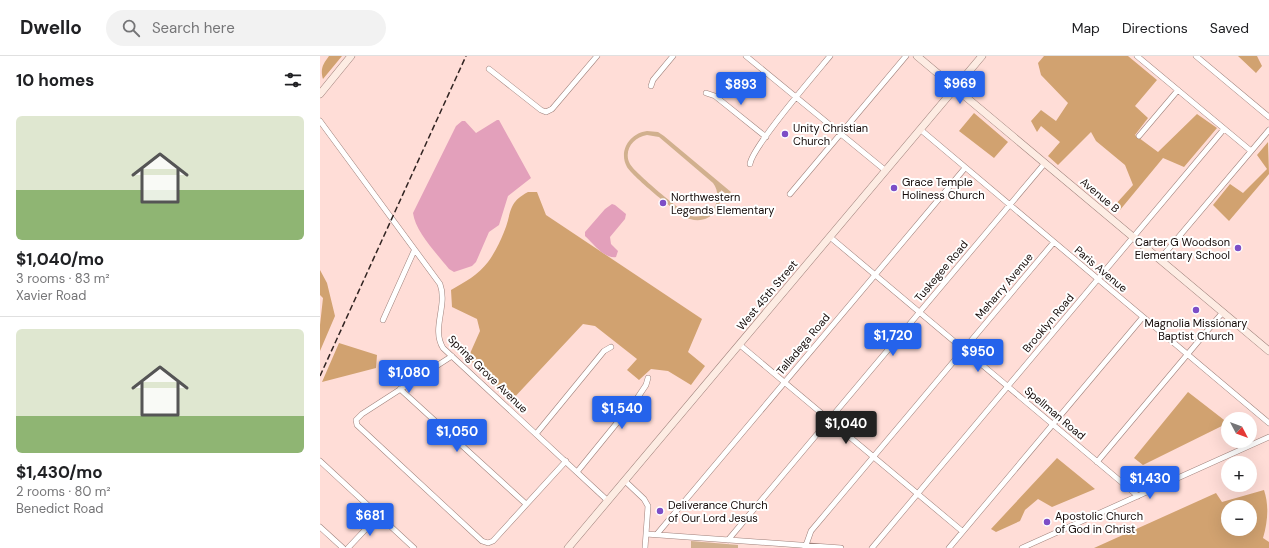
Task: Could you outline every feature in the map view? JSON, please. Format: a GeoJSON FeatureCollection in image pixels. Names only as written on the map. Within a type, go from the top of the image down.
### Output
{"type":"FeatureCollection","features":[{"type":"Feature","properties":{"kind":"street"},"geometry":{"type":"LineString","coordinates":[[320,94],[351,56]]}},
{"type":"Feature","properties":{"kind":"street"},"geometry":{"type":"LineString","coordinates":[[489,69],[541,110],[546,112],[552,109],[598,56]]}},
{"type":"Feature","properties":{"kind":"street"},"geometry":{"type":"LineString","coordinates":[[651,86],[653,80],[673,56]]}},
{"type":"Feature","properties":{"kind":"street"},"geometry":{"type":"LineString","coordinates":[[746,56],[797,96],[886,171]]}},
{"type":"Feature","properties":{"kind":"street"},"geometry":{"type":"LineString","coordinates":[[790,194],[906,56]]}},
{"type":"Feature","properties":{"kind":"street","name":"Avenue B"},"geometry":{"type":"LineString","coordinates":[[917,56],[1269,351]]}},
{"type":"Feature","properties":{"kind":"street","name":"West 45th Street"},"geometry":{"type":"LineString","coordinates":[[568,548],[982,56]]}},
{"type":"Feature","properties":{"kind":"street"},"geometry":{"type":"LineString","coordinates":[[1137,56],[1251,151]]}},
{"type":"Feature","properties":{"kind":"street"},"geometry":{"type":"LineString","coordinates":[[1196,56],[1269,117]]}},
{"type":"Feature","properties":{"kind":"street"},"geometry":{"type":"LineString","coordinates":[[750,164],[751,158],[766,137],[828,57]]}},
{"type":"Feature","properties":{"kind":"street"},"geometry":{"type":"LineString","coordinates":[[1139,136],[1178,90]]}},
{"type":"Feature","properties":{"kind":"street"},"geometry":{"type":"LineString","coordinates":[[706,94],[715,96],[766,137]]}},
{"type":"Feature","properties":{"kind":"street","name":"Spring Grove Avenue"},"geometry":{"type":"LineString","coordinates":[[320,120],[414,251],[440,284],[443,293],[438,340],[452,356],[608,501]]}},
{"type":"Feature","properties":{"kind":"street","name":"Brooklyn Road"},"geometry":{"type":"LineString","coordinates":[[872,548],[1224,129]]}},
{"type":"Feature","properties":{"kind":"street","name":"Paris Avenue"},"geometry":{"type":"LineString","coordinates":[[921,130],[1269,423]]}},
{"type":"Feature","properties":{"kind":"street"},"geometry":{"type":"LineString","coordinates":[[1160,259],[1269,130]]}},
{"type":"Feature","properties":{"kind":"street","name":"Tuskegee Road"},"geometry":{"type":"LineString","coordinates":[[728,540],[1045,163]]}},
{"type":"Feature","properties":{"kind":"street","name":"Talladega Road"},"geometry":{"type":"LineString","coordinates":[[657,534],[965,168]]}},
{"type":"Feature","properties":{"kind":"street","name":"Spellman Road"},"geometry":{"type":"LineString","coordinates":[[830,237],[1138,496]]}},
{"type":"Feature","properties":{"kind":"street","name":"Meharry Avenue"},"geometry":{"type":"LineString","coordinates":[[805,547],[811,531],[1054,242]]}},
{"type":"Feature","properties":{"kind":"street"},"geometry":{"type":"LineString","coordinates":[[383,320],[414,251]]}},
{"type":"Feature","properties":{"kind":"street"},"geometry":{"type":"LineString","coordinates":[[1097,462],[1223,312]]}},
{"type":"Feature","properties":{"kind":"street"},"geometry":{"type":"LineString","coordinates":[[949,548],[1143,317]]}},
{"type":"Feature","properties":{"kind":"street"},"geometry":{"type":"LineString","coordinates":[[740,345],[962,532]]}},
{"type":"Feature","properties":{"kind":"street"},"geometry":{"type":"LineString","coordinates":[[536,434],[604,351],[611,347]]}},
{"type":"Feature","properties":{"kind":"street"},"geometry":{"type":"LineString","coordinates":[[452,356],[362,414],[356,420],[357,424],[482,541],[488,543],[492,541],[566,461]]}},
{"type":"Feature","properties":{"kind":"street"},"geometry":{"type":"LineString","coordinates":[[577,472],[638,397],[646,385],[648,378]]}},
{"type":"Feature","properties":{"kind":"street"},"geometry":{"type":"LineString","coordinates":[[400,389],[526,504]]}},
{"type":"Feature","properties":{"kind":"street"},"geometry":{"type":"LineString","coordinates":[[1022,548],[1269,437]]}},
{"type":"Feature","properties":{"kind":"street"},"geometry":{"type":"LineString","coordinates":[[321,463],[414,548]]}},
{"type":"Feature","properties":{"kind":"street"},"geometry":{"type":"LineString","coordinates":[[625,481],[646,502],[648,510],[645,548]]}},
{"type":"Feature","properties":{"kind":"street"},"geometry":{"type":"LineString","coordinates":[[348,548],[378,515]]}},
{"type":"Feature","properties":{"kind":"street"},"geometry":{"type":"LineString","coordinates":[[320,527],[343,548]]}},
{"type":"Feature","properties":{"kind":"street"},"geometry":{"type":"LineString","coordinates":[[646,534],[805,547],[841,548]]}},
{"type":"Feature","properties":{"kind":"shaded area"},"geometry":{"type":"Polygon","coordinates":[[[329,56],[342,56],[323,79],[323,67],[329,56]]]}},
{"type":"Feature","properties":{"kind":"shaded area"},"geometry":{"type":"Polygon","coordinates":[[[1044,56],[1128,56],[1157,80],[1135,106],[1148,118],[1135,135],[1158,152],[1197,114],[1217,128],[1184,167],[1163,158],[1120,210],[1115,205],[1133,185],[1125,165],[1096,141],[1091,132],[1058,165],[1048,156],[1060,142],[1041,126],[1037,132],[1031,121],[1041,110],[1056,121],[1068,103],[1041,75],[1038,63],[1044,56]]]}},
{"type":"Feature","properties":{"kind":"shaded area"},"geometry":{"type":"Polygon","coordinates":[[[1238,56],[1257,56],[1262,66],[1256,73],[1238,56]]]}},
{"type":"Feature","properties":{"kind":"shaded area"},"geometry":{"type":"Polygon","coordinates":[[[974,113],[1008,142],[994,158],[959,131],[974,113]]]}},
{"type":"Feature","properties":{"kind":"shaded area"},"geometry":{"type":"Polygon","coordinates":[[[499,120],[531,178],[508,196],[499,225],[489,232],[476,262],[472,266],[454,272],[449,269],[422,235],[413,213],[456,126],[462,121],[465,121],[476,133],[499,120]]]}},
{"type":"Feature","properties":{"kind":"shaded area"},"geometry":{"type":"Polygon","coordinates":[[[641,132],[658,132],[664,136],[731,192],[729,196],[721,190],[720,203],[714,213],[709,217],[697,220],[685,217],[657,196],[631,172],[625,161],[625,149],[631,139],[641,132]],[[647,135],[637,139],[631,145],[629,150],[628,159],[630,164],[649,183],[686,213],[691,216],[702,216],[708,213],[713,209],[717,200],[717,191],[713,183],[659,137],[647,135]]]}},
{"type":"Feature","properties":{"kind":"shaded area"},"geometry":{"type":"Polygon","coordinates":[[[1268,142],[1269,174],[1229,221],[1213,205],[1230,184],[1243,193],[1267,169],[1257,155],[1268,142]]]}},
{"type":"Feature","properties":{"kind":"shaded area"},"geometry":{"type":"Polygon","coordinates":[[[528,192],[537,192],[546,215],[702,319],[688,352],[705,366],[691,385],[668,371],[651,369],[639,380],[627,370],[637,359],[595,326],[583,324],[511,401],[468,358],[480,331],[477,319],[452,307],[451,290],[476,274],[488,262],[495,252],[502,236],[513,204],[521,196],[528,192]]]}},
{"type":"Feature","properties":{"kind":"shaded area"},"geometry":{"type":"Polygon","coordinates":[[[612,204],[626,214],[625,219],[610,237],[611,244],[618,251],[616,257],[607,256],[585,236],[585,232],[605,209],[612,204]]]}},
{"type":"Feature","properties":{"kind":"shaded area"},"geometry":{"type":"Polygon","coordinates":[[[320,270],[327,283],[335,316],[320,351],[320,325],[323,298],[320,295],[320,270]]]}},
{"type":"Feature","properties":{"kind":"shaded area"},"geometry":{"type":"Polygon","coordinates":[[[339,343],[377,355],[376,368],[322,382],[339,343]]]}},
{"type":"Feature","properties":{"kind":"shaded area"},"geometry":{"type":"Polygon","coordinates":[[[1188,392],[1221,418],[1221,426],[1143,465],[1134,458],[1188,392]]]}},
{"type":"Feature","properties":{"kind":"shaded area"},"geometry":{"type":"Polygon","coordinates":[[[1057,458],[1095,489],[1052,507],[1038,499],[1025,510],[1020,521],[996,532],[991,529],[1057,458]]]}},
{"type":"Feature","properties":{"kind":"shaded area"},"geometry":{"type":"Polygon","coordinates":[[[1264,490],[1267,501],[1267,513],[1263,538],[1269,542],[1269,548],[1094,548],[1216,493],[1221,500],[1221,536],[1257,536],[1257,500],[1229,500],[1264,490]]]}},
{"type":"Feature","properties":{"kind":"shaded area"},"geometry":{"type":"Polygon","coordinates":[[[691,541],[738,545],[738,548],[691,548],[691,541]]]}},
{"type":"Feature","properties":{"kind":"railway"},"geometry":{"type":"LineString","coordinates":[[320,376],[466,56]]}},
{"type":"Feature","properties":{"kind":"place","name":"Unity Christian Church"},"geometry":{"type":"Point","coordinates":[785,134]}},
{"type":"Feature","properties":{"kind":"place","name":"Grace Temple Holiness Church"},"geometry":{"type":"Point","coordinates":[894,188]}},
{"type":"Feature","properties":{"kind":"place","name":"Northwestern Legends Elementary"},"geometry":{"type":"Point","coordinates":[663,203]}},
{"type":"Feature","properties":{"kind":"place","name":"Carter G Woodson Elementary School"},"geometry":{"type":"Point","coordinates":[1238,248]}},
{"type":"Feature","properties":{"kind":"place","name":"Magnolia Missionary Baptist Church"},"geometry":{"type":"Point","coordinates":[1196,310]}},
{"type":"Feature","properties":{"kind":"place","name":"Deliverance Church of Our Lord Jesus"},"geometry":{"type":"Point","coordinates":[660,511]}},
{"type":"Feature","properties":{"kind":"place","name":"Apostolic Church of God in Christ"},"geometry":{"type":"Point","coordinates":[1047,522]}}]}
